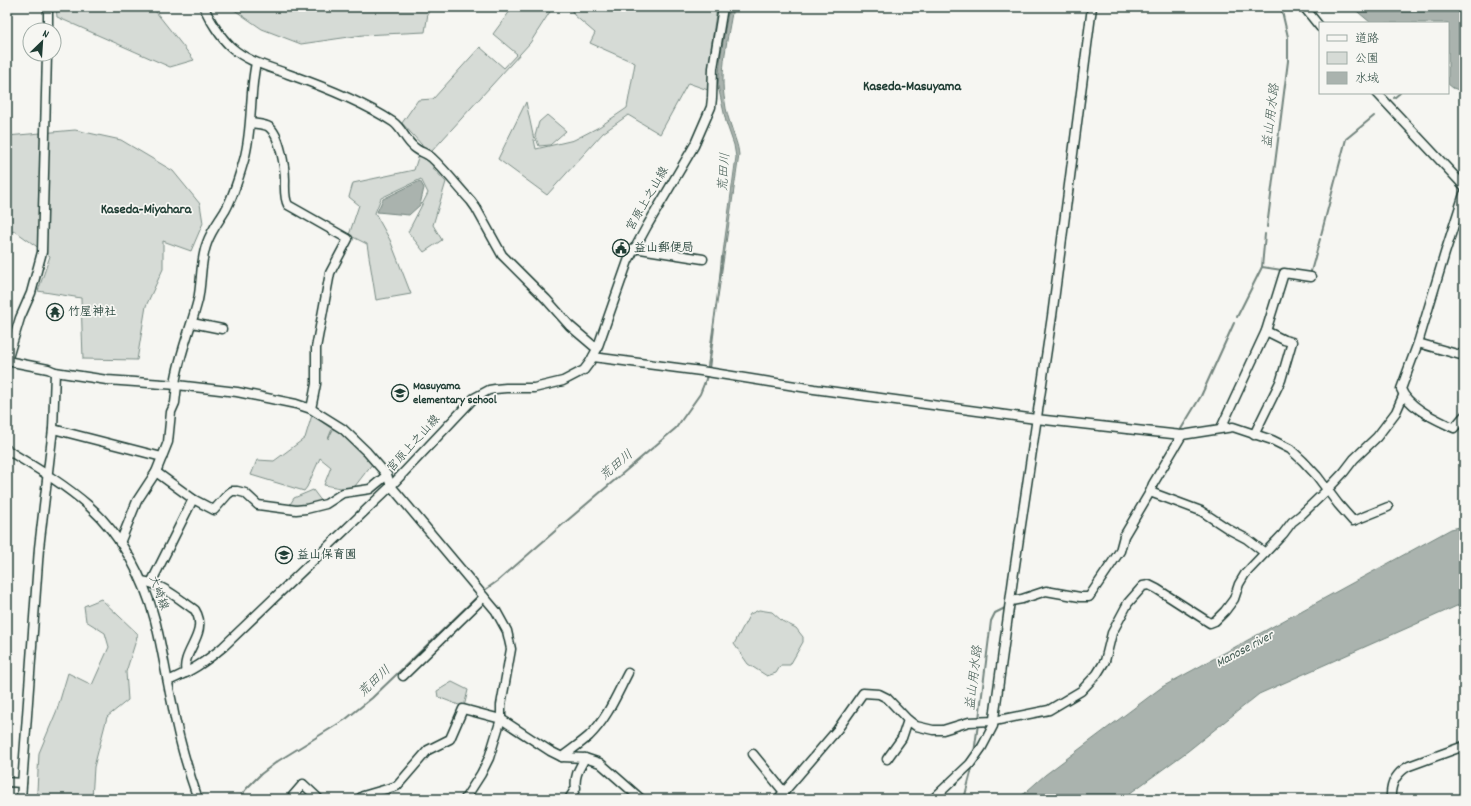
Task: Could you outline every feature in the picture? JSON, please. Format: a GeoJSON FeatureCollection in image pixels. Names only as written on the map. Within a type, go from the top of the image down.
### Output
{"type":"FeatureCollection","features":[{"type":"Feature","properties":{"kind":"street"},"geometry":{"type":"LineString","coordinates":[[48,7],[48,22]]}},
{"type":"Feature","properties":{"kind":"street"},"geometry":{"type":"LineString","coordinates":[[204,7],[226,43],[256,63],[329,90],[394,122],[411,144],[431,157],[471,200],[502,255],[570,326],[596,349]]}},
{"type":"Feature","properties":{"kind":"street","name":"宮原上之山線"},"geometry":{"type":"LineString","coordinates":[[168,681],[186,673],[206,661],[223,647],[392,486],[474,398],[489,390],[506,388],[534,388],[563,381],[584,370],[593,357],[618,287],[634,248],[694,146],[711,107],[713,68],[723,7]]}},
{"type":"Feature","properties":{"kind":"street"},"geometry":{"type":"LineString","coordinates":[[933,799],[970,764],[988,737],[993,726],[1052,316],[1092,7]]}},
{"type":"Feature","properties":{"kind":"street"},"geometry":{"type":"LineString","coordinates":[[1304,7],[1319,26]]}},
{"type":"Feature","properties":{"kind":"street"},"geometry":{"type":"LineString","coordinates":[[47,62],[42,252],[7,361],[48,369],[55,372],[107,380],[176,385],[237,392],[296,404],[311,409],[343,429],[387,474],[392,486],[496,611],[507,631],[511,649],[500,719],[486,763],[481,774],[465,799]]}},
{"type":"Feature","properties":{"kind":"street"},"geometry":{"type":"LineString","coordinates":[[120,543],[137,501],[156,472],[168,442],[171,412],[175,403],[180,357],[199,298],[202,258],[207,241],[226,210],[238,181],[249,142],[256,63]]}},
{"type":"Feature","properties":{"kind":"street"},"geometry":{"type":"LineString","coordinates":[[1378,94],[1464,186]]}},
{"type":"Feature","properties":{"kind":"street"},"geometry":{"type":"LineString","coordinates":[[251,123],[271,128],[278,142],[285,174],[285,198],[288,205],[348,239],[330,273],[316,348],[316,384],[311,409]]}},
{"type":"Feature","properties":{"kind":"street"},"geometry":{"type":"LineString","coordinates":[[1464,194],[1442,261],[1418,343],[1401,389],[1403,396],[1424,413],[1454,428],[1464,416]]}},
{"type":"Feature","properties":{"kind":"street"},"geometry":{"type":"LineString","coordinates":[[634,248],[703,259]]}},
{"type":"Feature","properties":{"kind":"street"},"geometry":{"type":"LineString","coordinates":[[1221,428],[1266,331],[1284,273],[1311,277]]}},
{"type":"Feature","properties":{"kind":"street"},"geometry":{"type":"LineString","coordinates":[[192,323],[222,329]]}},
{"type":"Feature","properties":{"kind":"street"},"geometry":{"type":"LineString","coordinates":[[1254,434],[1282,380],[1292,342],[1284,340],[1266,331]]}},
{"type":"Feature","properties":{"kind":"street"},"geometry":{"type":"LineString","coordinates":[[1418,343],[1464,356]]}},
{"type":"Feature","properties":{"kind":"street"},"geometry":{"type":"LineString","coordinates":[[593,357],[1036,419],[1182,435],[1232,427],[1272,440],[1290,449],[1317,476],[1353,521],[1388,507]]}},
{"type":"Feature","properties":{"kind":"street"},"geometry":{"type":"LineString","coordinates":[[21,799],[39,548],[53,429],[55,372]]}},
{"type":"Feature","properties":{"kind":"street"},"geometry":{"type":"LineString","coordinates":[[778,799],[837,730],[863,693],[879,694],[887,698],[908,720],[916,726],[932,730],[942,730],[969,722],[994,721],[1049,710],[1081,691],[1100,669],[1105,660],[1112,634],[1128,603],[1142,586],[1149,585],[1157,589],[1210,623],[1215,621],[1234,599],[1239,584],[1245,574],[1292,522],[1327,490],[1354,459],[1366,449],[1396,412],[1403,396]]}},
{"type":"Feature","properties":{"kind":"street"},"geometry":{"type":"LineString","coordinates":[[53,429],[162,456]]}},
{"type":"Feature","properties":{"kind":"street"},"geometry":{"type":"LineString","coordinates":[[1010,601],[1022,599],[1046,591],[1080,597],[1089,597],[1120,551],[1124,536],[1182,435]]}},
{"type":"Feature","properties":{"kind":"street","name":"大崎線"},"geometry":{"type":"LineString","coordinates":[[7,450],[48,475],[90,507],[120,543],[142,582],[155,621],[187,768],[198,799]]}},
{"type":"Feature","properties":{"kind":"street"},"geometry":{"type":"LineString","coordinates":[[156,472],[193,499],[214,510],[232,491],[241,491],[258,505],[306,510],[326,504],[343,493],[370,489],[387,474]]}},
{"type":"Feature","properties":{"kind":"street"},"geometry":{"type":"LineString","coordinates":[[1150,492],[1201,511],[1247,539],[1265,553]]}},
{"type":"Feature","properties":{"kind":"street"},"geometry":{"type":"LineString","coordinates":[[151,583],[193,499]]}},
{"type":"Feature","properties":{"kind":"street"},"geometry":{"type":"LineString","coordinates":[[142,582],[151,583],[162,588],[195,610],[198,614],[200,620],[199,630],[184,666],[186,673]]}},
{"type":"Feature","properties":{"kind":"street"},"geometry":{"type":"LineString","coordinates":[[403,676],[481,593]]}},
{"type":"Feature","properties":{"kind":"street"},"geometry":{"type":"LineString","coordinates":[[562,757],[589,736],[597,727],[604,718],[628,673]]}},
{"type":"Feature","properties":{"kind":"street"},"geometry":{"type":"LineString","coordinates":[[359,799],[363,796],[397,786],[428,750],[450,739],[463,709],[500,719],[562,757],[585,758],[600,763],[641,799]]}},
{"type":"Feature","properties":{"kind":"street"},"geometry":{"type":"LineString","coordinates":[[887,759],[902,738],[908,720]]}},
{"type":"Feature","properties":{"kind":"street"},"geometry":{"type":"LineString","coordinates":[[1391,799],[1391,788],[1393,782],[1402,770],[1409,766],[1464,746]]}},
{"type":"Feature","properties":{"kind":"street"},"geometry":{"type":"LineString","coordinates":[[753,754],[784,792]]}},
{"type":"Feature","properties":{"kind":"street"},"geometry":{"type":"LineString","coordinates":[[569,799],[576,788],[576,774],[585,758]]}},
{"type":"Feature","properties":{"kind":"street"},"geometry":{"type":"LineString","coordinates":[[7,782],[22,783]]}},
{"type":"Feature","properties":{"kind":"street"},"geometry":{"type":"LineString","coordinates":[[290,799],[303,784],[320,799]]}},
{"type":"Feature","properties":{"kind":"green space"},"geometry":{"type":"Polygon","coordinates":[[[56,7],[152,7],[194,60],[170,67],[57,17],[56,7]]]}},
{"type":"Feature","properties":{"kind":"green space"},"geometry":{"type":"Polygon","coordinates":[[[230,7],[429,7],[425,32],[363,35],[301,44],[262,29],[230,7]]]}},
{"type":"Feature","properties":{"kind":"green space"},"geometry":{"type":"Polygon","coordinates":[[[513,7],[553,7],[530,43],[432,151],[433,168],[446,182],[433,225],[442,240],[424,252],[408,232],[428,193],[421,179],[381,198],[375,213],[390,240],[411,294],[376,300],[367,244],[349,235],[359,205],[349,197],[353,183],[414,170],[422,145],[402,123],[418,100],[433,99],[480,47],[504,68],[517,54],[493,34],[513,7]]]}},
{"type":"Feature","properties":{"kind":"green space"},"geometry":{"type":"Polygon","coordinates":[[[570,7],[717,7],[711,48],[708,90],[688,83],[660,134],[628,115],[603,133],[547,195],[498,159],[526,102],[536,149],[574,140],[599,127],[627,108],[635,63],[590,43],[595,33],[574,15],[570,7]]]}},
{"type":"Feature","properties":{"kind":"green space"},"geometry":{"type":"Polygon","coordinates":[[[547,115],[566,131],[550,145],[539,146],[535,136],[539,122],[547,115]]]}},
{"type":"Feature","properties":{"kind":"green space"},"geometry":{"type":"Polygon","coordinates":[[[75,130],[121,140],[173,171],[200,204],[203,223],[191,251],[163,241],[163,269],[146,306],[137,360],[83,359],[81,298],[38,291],[50,256],[15,231],[7,233],[7,136],[75,130]]]}},
{"type":"Feature","properties":{"kind":"green space"},"geometry":{"type":"Polygon","coordinates":[[[312,415],[332,429],[328,439],[334,428],[357,447],[372,464],[352,490],[324,485],[331,467],[320,458],[304,491],[251,475],[257,460],[274,461],[305,438],[312,415]]]}},
{"type":"Feature","properties":{"kind":"green space"},"geometry":{"type":"Polygon","coordinates":[[[313,490],[322,502],[297,508],[289,506],[294,498],[313,490]]]}},
{"type":"Feature","properties":{"kind":"green space"},"geometry":{"type":"Polygon","coordinates":[[[101,599],[138,634],[126,672],[128,700],[107,717],[94,767],[92,799],[40,799],[37,791],[39,753],[57,710],[68,673],[92,685],[109,647],[105,633],[86,621],[84,606],[101,599]]]}},
{"type":"Feature","properties":{"kind":"green space"},"geometry":{"type":"Polygon","coordinates":[[[759,610],[772,612],[782,621],[796,628],[803,637],[803,642],[790,665],[781,665],[776,673],[767,676],[748,664],[734,644],[750,614],[759,610]]]}},
{"type":"Feature","properties":{"kind":"green space"},"geometry":{"type":"Polygon","coordinates":[[[452,682],[468,690],[464,707],[438,697],[437,691],[452,682]]]}},
{"type":"Feature","properties":{"kind":"water"},"geometry":{"type":"Polygon","coordinates":[[[729,7],[733,7],[725,54],[723,90],[725,105],[739,155],[705,385],[736,157],[718,86],[721,53],[729,7]]]}},
{"type":"Feature","properties":{"kind":"water"},"geometry":{"type":"Polygon","coordinates":[[[1352,7],[1464,7],[1464,92],[1449,85],[1449,22],[1370,22],[1352,7]]]}},
{"type":"Feature","properties":{"kind":"water"},"geometry":{"type":"Polygon","coordinates":[[[420,181],[424,188],[420,205],[409,215],[377,212],[383,199],[420,181]]]}},
{"type":"Feature","properties":{"kind":"water","name":"Manose river"},"geometry":{"type":"Polygon","coordinates":[[[1464,526],[1464,605],[1459,605],[1259,694],[1188,751],[1122,799],[1018,799],[1045,775],[1162,687],[1451,529],[1464,526]]]}},
{"type":"Feature","properties":{"kind":"waterway","name":"益山用水路"},"geometry":{"type":"LineString","coordinates":[[1267,227],[1288,61],[1288,37],[1281,7]]}},
{"type":"Feature","properties":{"kind":"waterway"},"geometry":{"type":"LineString","coordinates":[[1394,98],[1399,94]]}},
{"type":"Feature","properties":{"kind":"waterway"},"geometry":{"type":"LineString","coordinates":[[1321,235],[1346,139],[1374,116]]}},
{"type":"Feature","properties":{"kind":"waterway","name":"益山用水路"},"geometry":{"type":"LineString","coordinates":[[1237,317],[1262,267],[1265,234]]}},
{"type":"Feature","properties":{"kind":"waterway"},"geometry":{"type":"LineString","coordinates":[[1310,275],[1320,239]]}},
{"type":"Feature","properties":{"kind":"waterway","name":"荒田川"},"geometry":{"type":"LineString","coordinates":[[720,278],[722,257]]}},
{"type":"Feature","properties":{"kind":"waterway"},"geometry":{"type":"LineString","coordinates":[[1262,267],[1282,270]]}},
{"type":"Feature","properties":{"kind":"waterway","name":"益山用水路"},"geometry":{"type":"LineString","coordinates":[[1181,429],[1201,396],[1234,323]]}},
{"type":"Feature","properties":{"kind":"waterway","name":"荒田川"},"geometry":{"type":"LineString","coordinates":[[709,369],[714,328]]}},
{"type":"Feature","properties":{"kind":"waterway","name":"荒田川"},"geometry":{"type":"LineString","coordinates":[[482,592],[499,580],[676,428],[700,394],[708,374]]}},
{"type":"Feature","properties":{"kind":"waterway","name":"荒田川"},"geometry":{"type":"LineString","coordinates":[[239,799],[246,789],[261,774],[278,761],[346,719],[372,698],[479,595]]}},
{"type":"Feature","properties":{"kind":"waterway","name":"益山用水路"},"geometry":{"type":"LineString","coordinates":[[979,719],[991,621],[995,613],[1007,607]]}},
{"type":"Feature","properties":{"kind":"waterway","name":"益山用水路"},"geometry":{"type":"LineString","coordinates":[[974,753],[978,724]]}},
{"type":"Feature","properties":{"kind":"waterway","name":"益山用水路"},"geometry":{"type":"LineString","coordinates":[[964,799],[973,765]]}},
{"type":"Feature","properties":{"kind":"place","name":"益山郵便局"},"geometry":{"type":"Point","coordinates":[621,248]}},
{"type":"Feature","properties":{"kind":"place","name":"竹屋神社"},"geometry":{"type":"Point","coordinates":[55,312]}},
{"type":"Feature","properties":{"kind":"place","name":"Masuyama elementary school"},"geometry":{"type":"Point","coordinates":[400,393]}},
{"type":"Feature","properties":{"kind":"place","name":"益山保育園"},"geometry":{"type":"Point","coordinates":[284,555]}},
{"type":"Feature","properties":{"kind":"district","name":"Kaseda-Masuyama"},"geometry":{"type":"Point","coordinates":[912,87]}},
{"type":"Feature","properties":{"kind":"district","name":"Kaseda-Miyahara"},"geometry":{"type":"Point","coordinates":[146,210]}}]}
